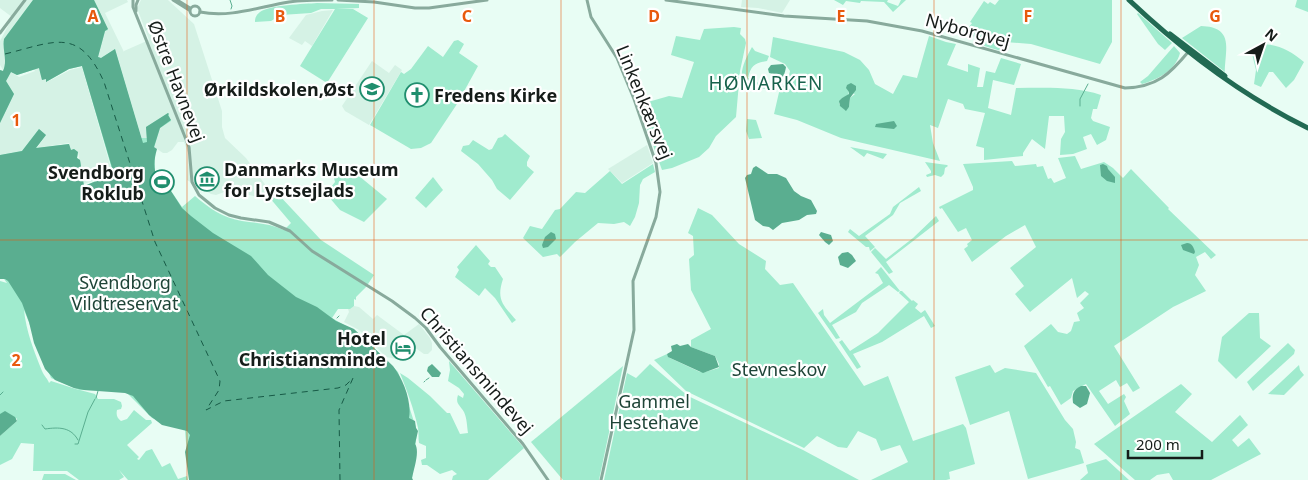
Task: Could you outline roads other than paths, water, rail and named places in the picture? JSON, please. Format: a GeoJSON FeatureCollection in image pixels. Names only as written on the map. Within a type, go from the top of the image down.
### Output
{"type":"FeatureCollection","features":[{"type":"Feature","properties":{"kind":"main road"},"geometry":{"type":"LineString","coordinates":[[1129,0],[1189,51],[1252,97],[1308,128]]}},
{"type":"Feature","properties":{"kind":"street"},"geometry":{"type":"LineString","coordinates":[[0,33],[25,0]]}},
{"type":"Feature","properties":{"kind":"street","name":"Østre Havnevej"},"geometry":{"type":"LineString","coordinates":[[133,0],[133,6],[189,147],[191,159]]}},
{"type":"Feature","properties":{"kind":"street","name":"Østre Havnevej"},"geometry":{"type":"LineString","coordinates":[[136,12],[138,0]]}},
{"type":"Feature","properties":{"kind":"street"},"geometry":{"type":"LineString","coordinates":[[175,0],[190,9],[191,14],[195,16],[200,12],[232,14],[290,2],[332,0]]}},
{"type":"Feature","properties":{"kind":"street"},"geometry":{"type":"LineString","coordinates":[[338,0],[374,2],[415,8],[429,8],[487,0]]}},
{"type":"Feature","properties":{"kind":"street","name":"Linkenkærsvej"},"geometry":{"type":"LineString","coordinates":[[587,0],[591,17],[617,58],[634,98],[656,162],[660,192],[656,217],[633,281],[634,330],[601,480]]}},
{"type":"Feature","properties":{"kind":"street","name":"Nyborgvej"},"geometry":{"type":"LineString","coordinates":[[666,0],[784,16],[888,24],[1125,88],[1148,85],[1161,79],[1173,70],[1189,51]]}},
{"type":"Feature","properties":{"kind":"street"},"geometry":{"type":"LineString","coordinates":[[190,9],[197,6],[200,12]]}},
{"type":"Feature","properties":{"kind":"street","name":"Christiansmindevej"},"geometry":{"type":"LineString","coordinates":[[191,159],[193,187],[209,204],[229,215],[269,222],[283,227],[312,250],[389,298],[419,320],[523,444],[548,480]]}},
{"type":"Feature","properties":{"kind":"waterway"},"geometry":{"type":"LineString","coordinates":[[230,0],[231,9]]}},
{"type":"Feature","properties":{"kind":"waterway"},"geometry":{"type":"LineString","coordinates":[[1080,106],[1080,99],[1088,84]]}},
{"type":"Feature","properties":{"kind":"waterway"},"geometry":{"type":"LineString","coordinates":[[96,398],[98,391]]}},
{"type":"Feature","properties":{"kind":"waterway"},"geometry":{"type":"LineString","coordinates":[[0,395],[3,392]]}},
{"type":"Feature","properties":{"kind":"waterway"},"geometry":{"type":"LineString","coordinates":[[75,444],[78,444],[88,412],[95,399]]}},
{"type":"Feature","properties":{"kind":"waterway"},"geometry":{"type":"LineString","coordinates":[[42,425],[45,429],[60,428],[68,430],[78,440]]}},
{"type":"Feature","properties":{"kind":"place","name":"Ørkildskolen,Øst"},"geometry":{"type":"Point","coordinates":[372,89]}},
{"type":"Feature","properties":{"kind":"place","name":"Fredens Kirke"},"geometry":{"type":"Point","coordinates":[417,95]}},
{"type":"Feature","properties":{"kind":"place","name":"Danmarks Museum for Lystsejlads"},"geometry":{"type":"Point","coordinates":[207,179]}},
{"type":"Feature","properties":{"kind":"place","name":"Svendborg Roklub"},"geometry":{"type":"Point","coordinates":[162,182]}},
{"type":"Feature","properties":{"kind":"place","name":"Hotel Christiansminde"},"geometry":{"type":"Point","coordinates":[403,348]}},
{"type":"Feature","properties":{"kind":"district","name":"HØMARKEN"},"geometry":{"type":"Point","coordinates":[766,83]}},
{"type":"Feature","properties":{"kind":"park label","name":"Svendborg Vildtreservat"},"geometry":{"type":"Point","coordinates":[125,292]}},
{"type":"Feature","properties":{"kind":"park label","name":"Stevneskov"},"geometry":{"type":"Point","coordinates":[779,369]}},
{"type":"Feature","properties":{"kind":"park label","name":"Gammel Hestehave"},"geometry":{"type":"Point","coordinates":[654,411]}}]}
